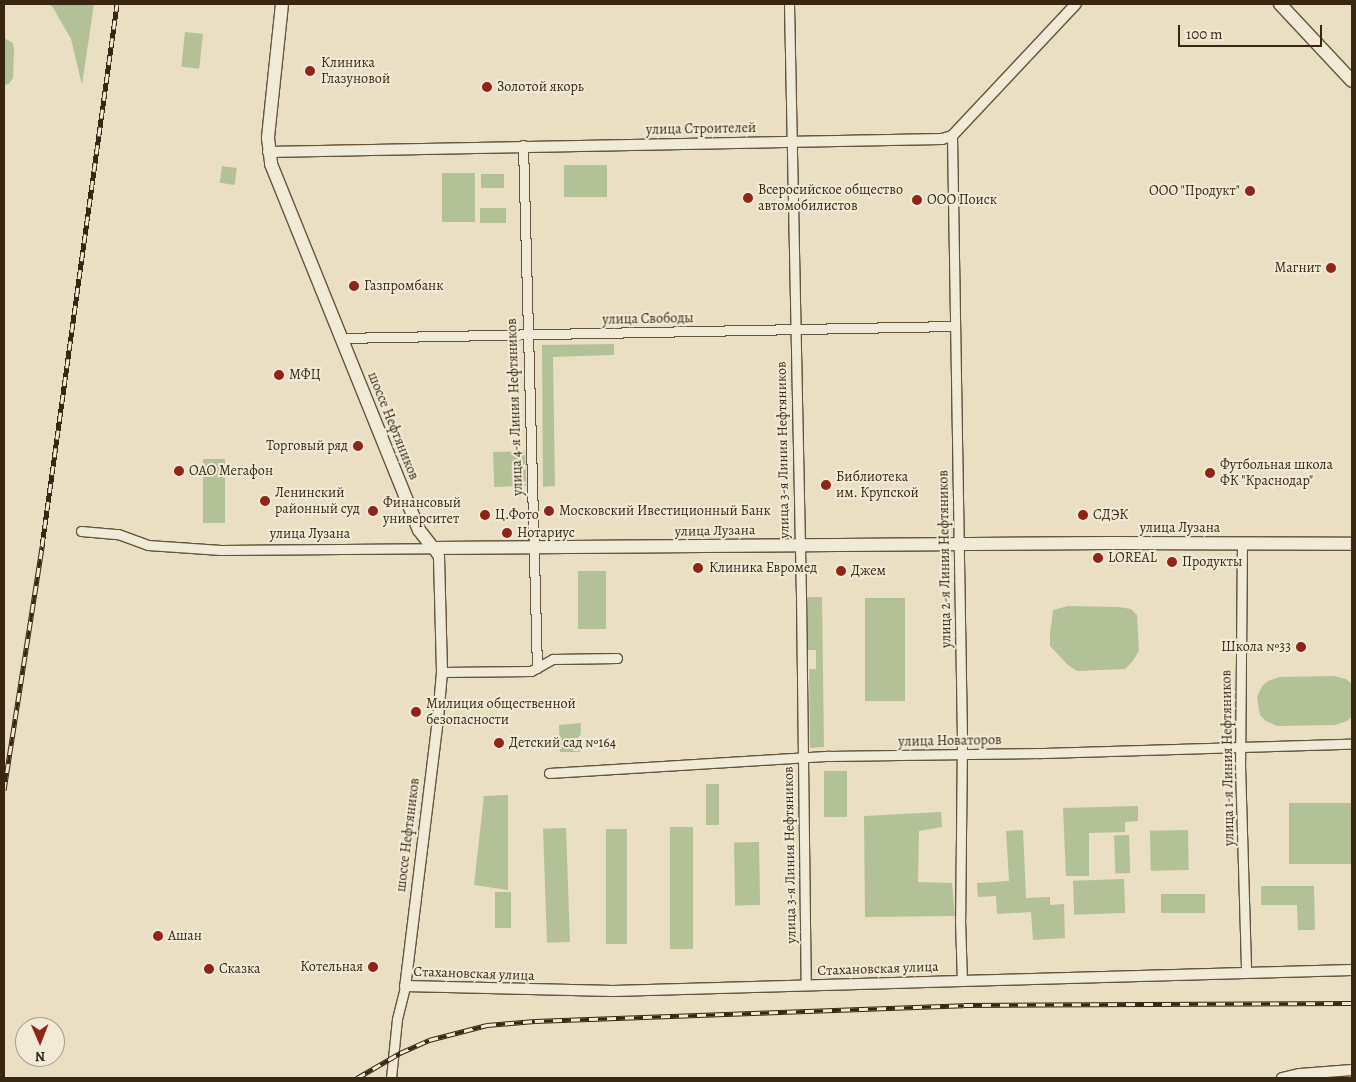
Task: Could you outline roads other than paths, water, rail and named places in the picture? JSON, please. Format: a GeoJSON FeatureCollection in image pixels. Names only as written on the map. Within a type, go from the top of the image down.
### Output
{"type":"FeatureCollection","features":[{"type":"Feature","properties":{"kind":"main road","name":"шоссе Нефтяников"},"geometry":{"type":"LineString","coordinates":[[282,4],[268,138],[268,152],[271,164],[420,530],[433,548]]}},
{"type":"Feature","properties":{"kind":"main road"},"geometry":{"type":"LineString","coordinates":[[1280,4],[1352,81]]}},
{"type":"Feature","properties":{"kind":"main road","name":"улица Лузана"},"geometry":{"type":"LineString","coordinates":[[433,548],[799,544],[1352,544]]}},
{"type":"Feature","properties":{"kind":"street","name":"улица 3-я Линия Нефтяников"},"geometry":{"type":"LineString","coordinates":[[789,4],[806,985]]}},
{"type":"Feature","properties":{"kind":"street"},"geometry":{"type":"LineString","coordinates":[[952,136],[1076,4]]}},
{"type":"Feature","properties":{"kind":"street","name":"улица Строителей"},"geometry":{"type":"LineString","coordinates":[[268,152],[523,145],[942,139],[952,136]]}},
{"type":"Feature","properties":{"kind":"street","name":"улица 2-я Линия Нефтяников"},"geometry":{"type":"LineString","coordinates":[[952,136],[962,755],[960,919],[962,981]]}},
{"type":"Feature","properties":{"kind":"street","name":"улица 4-я Линия Нефтяников"},"geometry":{"type":"LineString","coordinates":[[523,145],[526,335],[537,668]]}},
{"type":"Feature","properties":{"kind":"street","name":"улица Свободы"},"geometry":{"type":"LineString","coordinates":[[341,338],[954,326]]}},
{"type":"Feature","properties":{"kind":"street","name":"улица Лузана"},"geometry":{"type":"LineString","coordinates":[[81,531],[118,534],[148,545],[221,550],[433,548]]}},
{"type":"Feature","properties":{"kind":"street","name":"улица 1-я Линия Нефтяников"},"geometry":{"type":"LineString","coordinates":[[1242,543],[1240,748],[1246,973]]}},
{"type":"Feature","properties":{"kind":"street","name":"шоссе Нефтяников"},"geometry":{"type":"LineString","coordinates":[[405,986],[438,719],[442,672],[439,557],[433,548]]}},
{"type":"Feature","properties":{"kind":"street"},"geometry":{"type":"LineString","coordinates":[[442,672],[530,671],[553,659],[617,658]]}},
{"type":"Feature","properties":{"kind":"street","name":"улица Новаторов"},"geometry":{"type":"LineString","coordinates":[[549,773],[802,757],[962,755],[1352,744]]}},
{"type":"Feature","properties":{"kind":"street","name":"Стахановская улица"},"geometry":{"type":"LineString","coordinates":[[405,986],[613,991],[1352,970]]}},
{"type":"Feature","properties":{"kind":"street"},"geometry":{"type":"LineString","coordinates":[[391,1078],[397,1019],[405,986]]}},
{"type":"Feature","properties":{"kind":"street"},"geometry":{"type":"LineString","coordinates":[[1282,1078],[1300,1074],[1352,1070]]}},
{"type":"Feature","properties":{"kind":"railway"},"geometry":{"type":"LineString","coordinates":[[4,790],[42,546],[117,4]]}},
{"type":"Feature","properties":{"kind":"railway"},"geometry":{"type":"LineString","coordinates":[[357,1078],[400,1053],[429,1040],[487,1025],[535,1021],[964,1005],[1352,1003]]}},
{"type":"Feature","properties":{"kind":"place","name":"Клиника Глазуновой"},"geometry":{"type":"Point","coordinates":[310,71]}},
{"type":"Feature","properties":{"kind":"place","name":"Золотой якорь"},"geometry":{"type":"Point","coordinates":[487,87]}},
{"type":"Feature","properties":{"kind":"place","name":"ООО \"Продукт\""},"geometry":{"type":"Point","coordinates":[1250,191]}},
{"type":"Feature","properties":{"kind":"place","name":"Всеросийское общество автомобилистов"},"geometry":{"type":"Point","coordinates":[748,198]}},
{"type":"Feature","properties":{"kind":"place","name":"ООО Поиск"},"geometry":{"type":"Point","coordinates":[917,200]}},
{"type":"Feature","properties":{"kind":"place","name":"Магнит"},"geometry":{"type":"Point","coordinates":[1331,268]}},
{"type":"Feature","properties":{"kind":"place","name":"Газпромбанк"},"geometry":{"type":"Point","coordinates":[354,286]}},
{"type":"Feature","properties":{"kind":"place","name":"МФЦ"},"geometry":{"type":"Point","coordinates":[279,375]}},
{"type":"Feature","properties":{"kind":"place","name":"Торговый ряд"},"geometry":{"type":"Point","coordinates":[358,446]}},
{"type":"Feature","properties":{"kind":"place","name":"ОАО Мегафон"},"geometry":{"type":"Point","coordinates":[179,471]}},
{"type":"Feature","properties":{"kind":"place","name":"Футбольная школа ФК \"Краснодар\""},"geometry":{"type":"Point","coordinates":[1210,473]}},
{"type":"Feature","properties":{"kind":"place","name":"Библиотека им. Крупской"},"geometry":{"type":"Point","coordinates":[826,485]}},
{"type":"Feature","properties":{"kind":"place","name":"Ленинский районный суд"},"geometry":{"type":"Point","coordinates":[265,501]}},
{"type":"Feature","properties":{"kind":"place","name":"Финансовый университет"},"geometry":{"type":"Point","coordinates":[373,511]}},
{"type":"Feature","properties":{"kind":"place","name":"Московский Ивестиционный Банк"},"geometry":{"type":"Point","coordinates":[549,511]}},
{"type":"Feature","properties":{"kind":"place","name":"Ц.Фото"},"geometry":{"type":"Point","coordinates":[485,515]}},
{"type":"Feature","properties":{"kind":"place","name":"СДЭК"},"geometry":{"type":"Point","coordinates":[1083,515]}},
{"type":"Feature","properties":{"kind":"place","name":"Нотариус"},"geometry":{"type":"Point","coordinates":[507,533]}},
{"type":"Feature","properties":{"kind":"place","name":"LOREAL"},"geometry":{"type":"Point","coordinates":[1098,558]}},
{"type":"Feature","properties":{"kind":"place","name":"Продукты"},"geometry":{"type":"Point","coordinates":[1172,562]}},
{"type":"Feature","properties":{"kind":"place","name":"Клиника Евромед"},"geometry":{"type":"Point","coordinates":[698,568]}},
{"type":"Feature","properties":{"kind":"place","name":"Джем"},"geometry":{"type":"Point","coordinates":[841,571]}},
{"type":"Feature","properties":{"kind":"place","name":"Школа №33"},"geometry":{"type":"Point","coordinates":[1301,647]}},
{"type":"Feature","properties":{"kind":"place","name":"Милиция общественной безопасности"},"geometry":{"type":"Point","coordinates":[416,712]}},
{"type":"Feature","properties":{"kind":"place","name":"Детский сад №164"},"geometry":{"type":"Point","coordinates":[499,743]}},
{"type":"Feature","properties":{"kind":"place","name":"Ашан"},"geometry":{"type":"Point","coordinates":[158,936]}},
{"type":"Feature","properties":{"kind":"place","name":"Котельная"},"geometry":{"type":"Point","coordinates":[373,967]}},
{"type":"Feature","properties":{"kind":"place","name":"Сказка"},"geometry":{"type":"Point","coordinates":[209,969]}}]}
